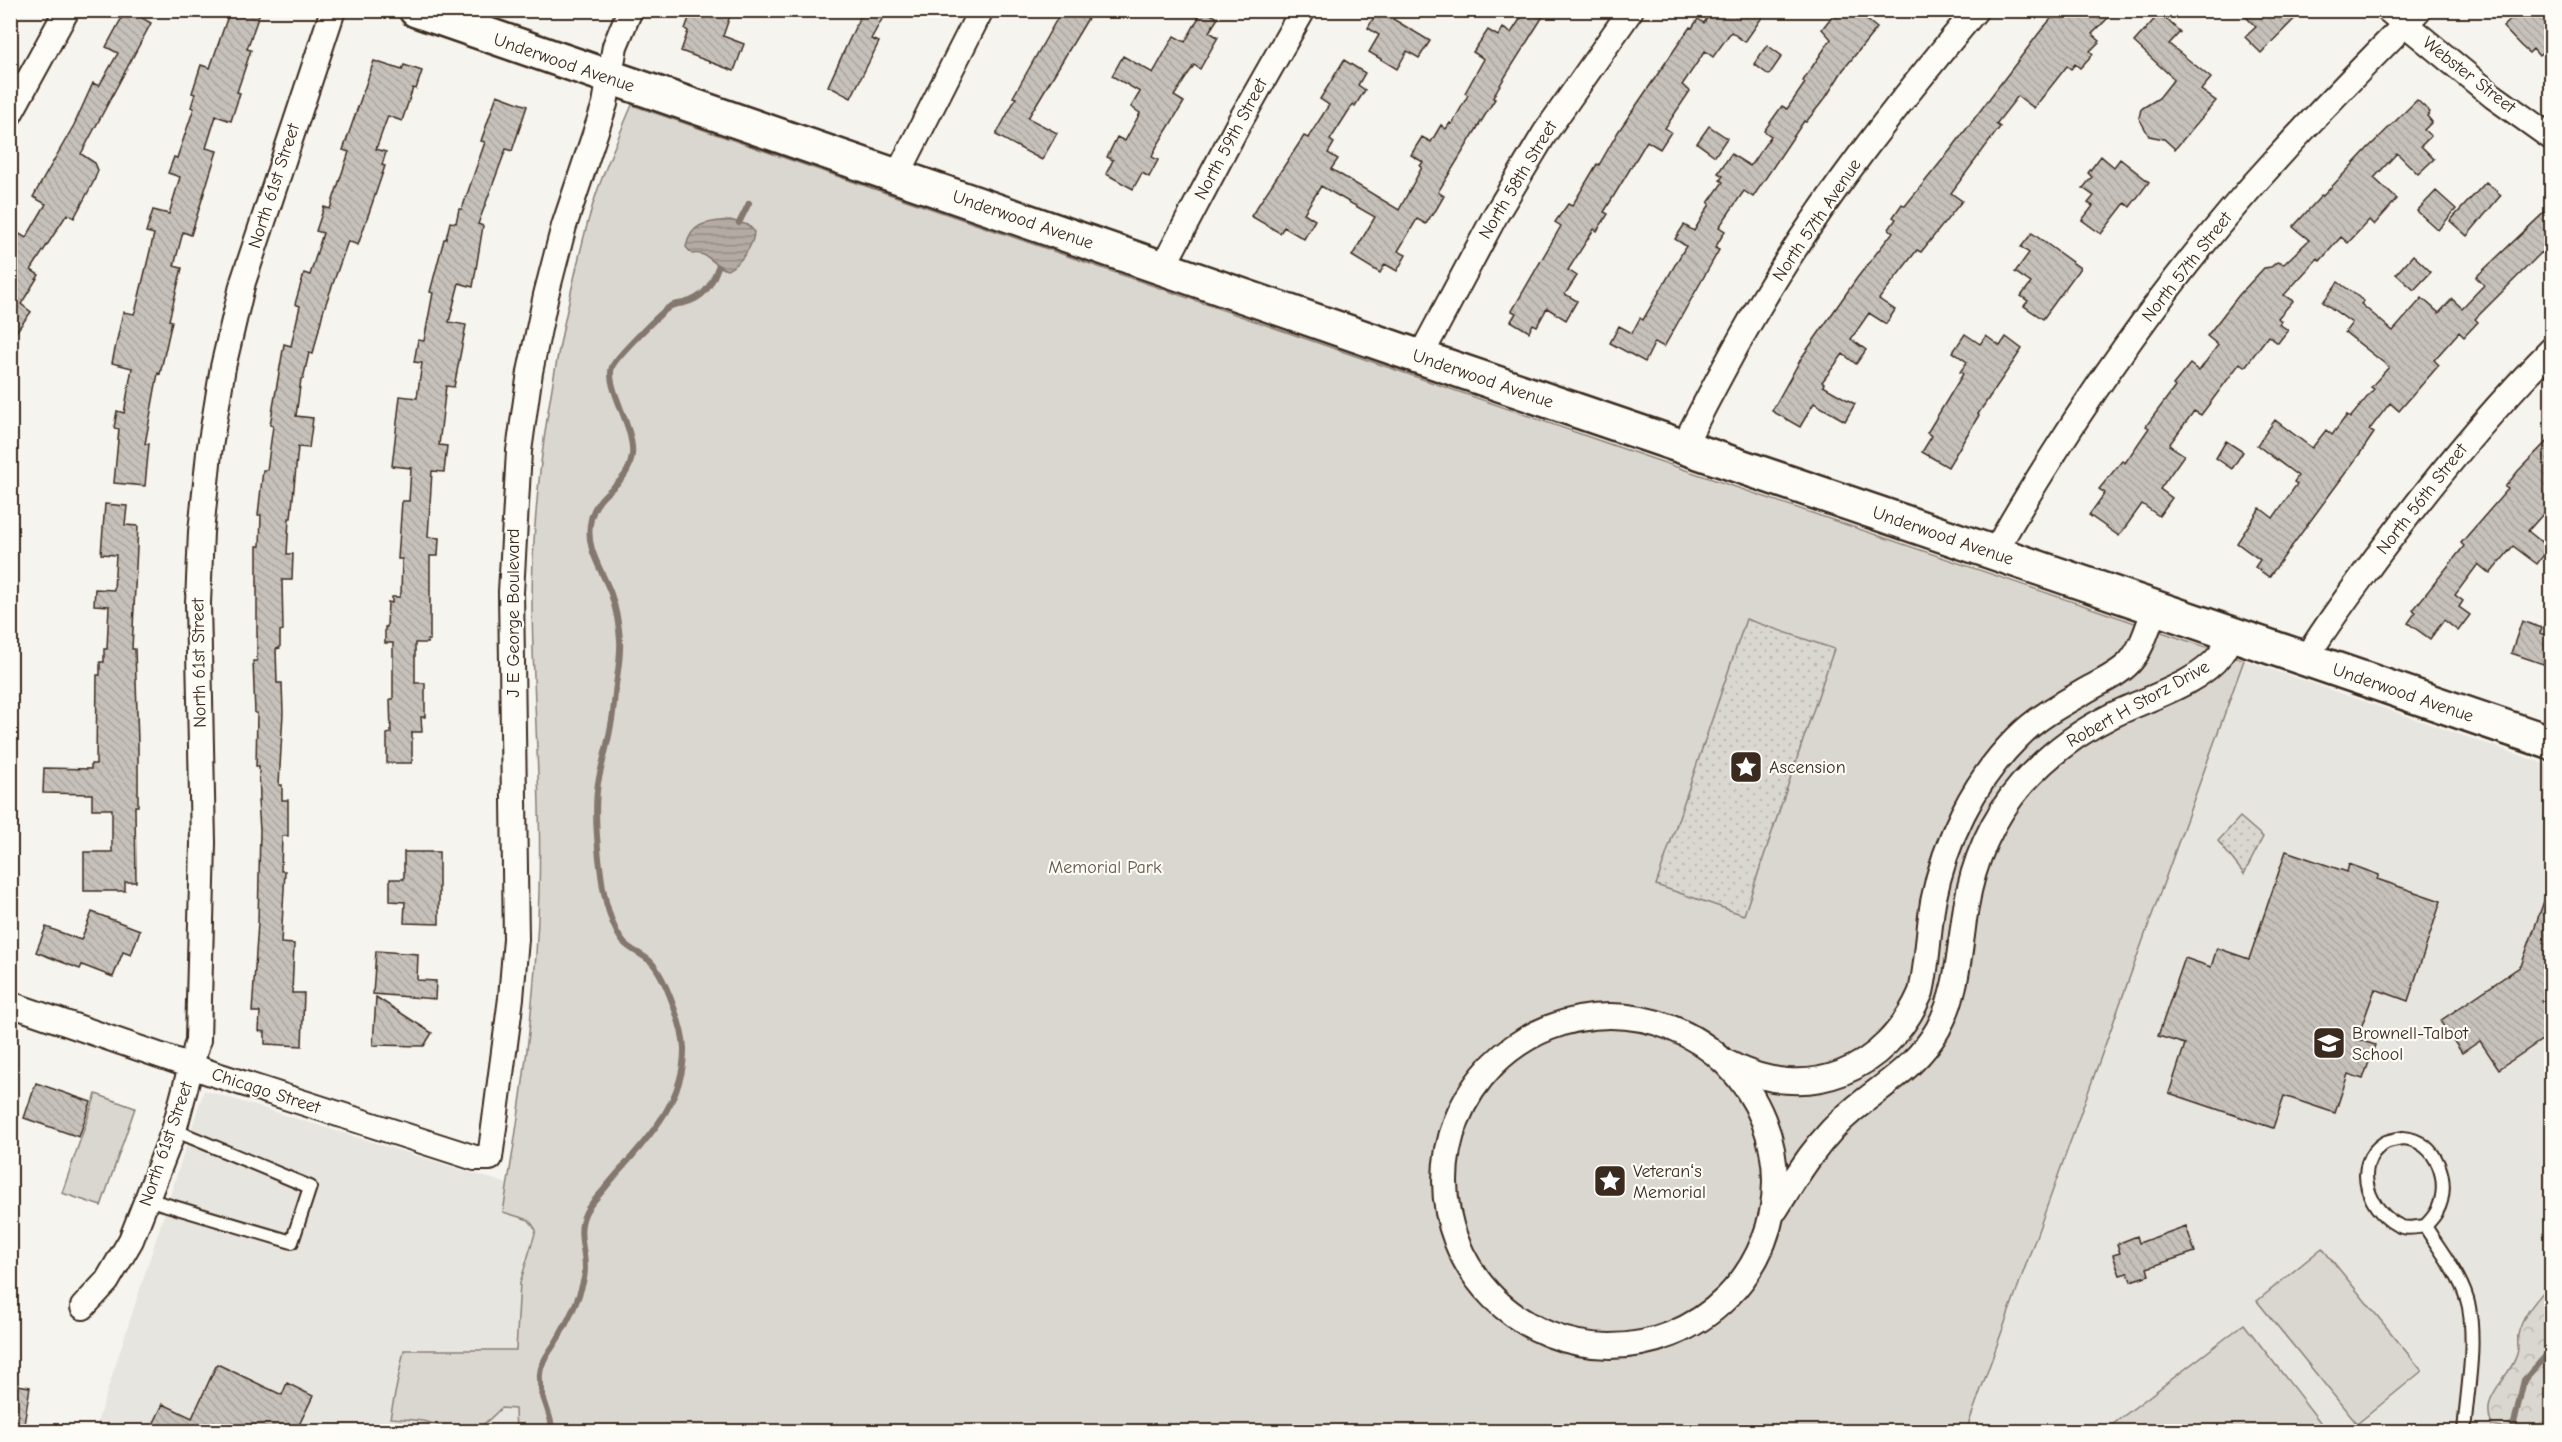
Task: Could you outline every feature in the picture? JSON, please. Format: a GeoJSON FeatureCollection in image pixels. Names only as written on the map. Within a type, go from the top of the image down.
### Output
{"type":"FeatureCollection","features":[{"type":"Feature","properties":{"kind":"main road","name":"Underwood Avenue"},"geometry":{"type":"LineString","coordinates":[[416,10],[1994,554],[2552,743]]}},
{"type":"Feature","properties":{"kind":"street"},"geometry":{"type":"LineString","coordinates":[[10,114],[67,10]]}},
{"type":"Feature","properties":{"kind":"street","name":"North 61st Street"},"geometry":{"type":"LineString","coordinates":[[83,1307],[107,1281],[131,1240],[174,1130],[198,1041],[203,843],[198,603],[201,532],[209,453],[223,367],[243,282],[333,10]]}},
{"type":"Feature","properties":{"kind":"street","name":"J E George Boulevard"},"geometry":{"type":"LineString","coordinates":[[490,1158],[511,998],[516,939],[511,592],[519,452],[530,372],[546,295],[564,226],[604,104],[615,46],[630,10]]}},
{"type":"Feature","properties":{"kind":"street"},"geometry":{"type":"LineString","coordinates":[[897,176],[981,10]]}},
{"type":"Feature","properties":{"kind":"street","name":"North 59th Street"},"geometry":{"type":"LineString","coordinates":[[1162,268],[1239,123],[1303,10]]}},
{"type":"Feature","properties":{"kind":"street","name":"North 58th Street"},"geometry":{"type":"LineString","coordinates":[[1420,357],[1495,216],[1545,133],[1631,10]]}},
{"type":"Feature","properties":{"kind":"street","name":"North 57th Avenue"},"geometry":{"type":"LineString","coordinates":[[1683,447],[1725,366],[1792,254],[1851,168],[1910,89],[1976,10]]}},
{"type":"Feature","properties":{"kind":"street","name":"Webster Street"},"geometry":{"type":"LineString","coordinates":[[2404,15],[2552,138]]}},
{"type":"Feature","properties":{"kind":"street","name":"North 57th Street"},"geometry":{"type":"LineString","coordinates":[[1994,554],[2012,520],[2081,411],[2165,292],[2279,155],[2404,15]]}},
{"type":"Feature","properties":{"kind":"street","name":"North 56th Street"},"geometry":{"type":"LineString","coordinates":[[2305,660],[2325,628],[2446,465],[2485,419],[2552,349]]}},
{"type":"Feature","properties":{"kind":"street","name":"Robert H Storz Drive"},"geometry":{"type":"LineString","coordinates":[[2155,609],[2137,651],[2129,662],[2118,673],[2052,711],[2017,738],[1985,776],[1973,795],[1953,833],[1939,878],[1921,992],[1905,1023],[1877,1053],[1857,1066],[1833,1076],[1812,1081],[1788,1082],[1766,1079],[1743,1071],[1679,1032],[1656,1023],[1627,1017],[1602,1017],[1572,1021],[1547,1028],[1521,1042],[1491,1066],[1472,1089],[1454,1126],[1447,1152],[1444,1179],[1446,1205],[1454,1235],[1465,1260],[1487,1292],[1518,1318],[1544,1332],[1569,1341],[1594,1345],[1623,1346],[1649,1342],[1676,1332],[1702,1318],[1722,1303],[1755,1260],[1772,1216],[1806,1161],[1823,1139],[1853,1110],[1910,1066],[1937,1031],[1947,1011],[1955,986],[1966,906],[1976,866],[1994,824],[2022,784],[2051,755],[2086,729],[2206,670],[2222,654],[2231,634]]}},
{"type":"Feature","properties":{"kind":"street","name":"Chicago Street"},"geometry":{"type":"LineString","coordinates":[[10,1004],[192,1067],[475,1158],[490,1158]]}},
{"type":"Feature","properties":{"kind":"street","name":"Robert H Storz Drive"},"geometry":{"type":"LineString","coordinates":[[1721,1059],[1748,1091],[1765,1125],[1772,1151],[1775,1183],[1772,1216]]}},
{"type":"Feature","properties":{"kind":"lane"},"geometry":{"type":"LineString","coordinates":[[147,1199],[292,1242],[310,1187],[174,1130]]}},
{"type":"Feature","properties":{"kind":"lane"},"geometry":{"type":"LineString","coordinates":[[2403,1138],[2415,1139],[2432,1152],[2443,1183],[2438,1210],[2425,1226],[2403,1228],[2382,1214],[2369,1196],[2365,1182],[2368,1167],[2374,1153],[2385,1143],[2403,1138]]}},
{"type":"Feature","properties":{"kind":"lane"},"geometry":{"type":"LineString","coordinates":[[2425,1226],[2457,1277],[2469,1306],[2472,1355],[2464,1431]]}},
{"type":"Feature","properties":{"kind":"shaded area"},"geometry":{"type":"Polygon","coordinates":[[[730,220],[748,225],[754,231],[749,248],[732,267],[727,270],[722,268],[707,256],[692,254],[686,247],[688,239],[696,228],[708,223],[730,220]]]}},
{"type":"Feature","properties":{"kind":"shaded area","name":"Brownell-Talbot School"},"geometry":{"type":"Polygon","coordinates":[[[2244,660],[2551,766],[2551,1321],[2543,1330],[2490,1431],[1966,1432],[2244,660]]]}},
{"type":"Feature","properties":{"kind":"shaded area"},"geometry":{"type":"Polygon","coordinates":[[[204,1090],[508,1184],[503,1212],[529,1220],[536,1230],[515,1409],[516,1431],[94,1432],[204,1090]]]}},
{"type":"Feature","properties":{"kind":"green space","name":"Memorial Park"},"geometry":{"type":"Polygon","coordinates":[[[632,105],[1615,446],[2244,660],[1966,1431],[516,1432],[515,1409],[501,1408],[482,1425],[467,1431],[450,1429],[423,1421],[390,1418],[404,1350],[516,1350],[520,1283],[536,1230],[529,1220],[503,1212],[527,1053],[535,973],[539,893],[532,605],[538,487],[555,369],[583,240],[598,189],[632,105]]]}},
{"type":"Feature","properties":{"kind":"green space"},"geometry":{"type":"Polygon","coordinates":[[[1746,619],[1834,649],[1744,915],[1656,885],[1746,619]]]}},
{"type":"Feature","properties":{"kind":"green space"},"geometry":{"type":"Polygon","coordinates":[[[2240,817],[2263,837],[2244,874],[2218,841],[2240,817]]]}},
{"type":"Feature","properties":{"kind":"green space"},"geometry":{"type":"Polygon","coordinates":[[[96,1094],[135,1108],[101,1206],[62,1193],[96,1094]]]}},
{"type":"Feature","properties":{"kind":"green space"},"geometry":{"type":"Polygon","coordinates":[[[2322,1248],[2422,1371],[2357,1424],[2257,1301],[2322,1248]]]}},
{"type":"Feature","properties":{"kind":"green space"},"geometry":{"type":"Polygon","coordinates":[[[2551,1284],[2551,1422],[2522,1429],[2492,1426],[2489,1405],[2517,1354],[2518,1335],[2523,1320],[2551,1284]]]}},
{"type":"Feature","properties":{"kind":"green space"},"geometry":{"type":"Polygon","coordinates":[[[2244,1324],[2327,1431],[2104,1431],[2244,1324]]]}},
{"type":"Feature","properties":{"kind":"building"},"geometry":{"type":"Polygon","coordinates":[[[126,10],[145,10],[142,18],[151,23],[81,154],[95,163],[98,170],[94,181],[74,218],[67,214],[31,270],[39,275],[21,304],[31,312],[10,340],[10,228],[26,238],[46,204],[33,197],[74,125],[93,83],[99,86],[118,53],[106,47],[126,10]]]}},
{"type":"Feature","properties":{"kind":"building"},"geometry":{"type":"Polygon","coordinates":[[[230,10],[247,10],[259,15],[247,49],[251,50],[237,92],[240,93],[231,121],[216,116],[206,148],[217,151],[191,235],[183,232],[174,266],[182,268],[169,320],[172,321],[160,374],[158,373],[145,444],[149,444],[145,486],[114,483],[119,429],[114,428],[117,411],[124,413],[132,368],[112,363],[123,312],[134,314],[136,309],[154,234],[146,232],[153,210],[169,214],[180,177],[168,173],[174,157],[177,158],[194,108],[191,107],[195,94],[192,93],[201,65],[210,68],[230,10]]]}},
{"type":"Feature","properties":{"kind":"building"},"geometry":{"type":"Polygon","coordinates":[[[692,10],[732,10],[723,36],[744,44],[734,71],[681,51],[688,31],[685,29],[692,10]]]}},
{"type":"Feature","properties":{"kind":"building"},"geometry":{"type":"Polygon","coordinates":[[[863,10],[887,10],[871,39],[879,42],[851,98],[828,86],[863,10]]]}},
{"type":"Feature","properties":{"kind":"building"},"geometry":{"type":"Polygon","coordinates":[[[1062,10],[1093,10],[1028,118],[1057,133],[1042,160],[996,135],[1016,98],[1013,97],[1062,10]]]}},
{"type":"Feature","properties":{"kind":"building"},"geometry":{"type":"Polygon","coordinates":[[[1203,10],[1218,18],[1209,32],[1218,37],[1200,69],[1194,65],[1174,96],[1184,102],[1157,146],[1152,157],[1158,160],[1149,177],[1142,173],[1133,189],[1106,174],[1113,160],[1107,157],[1117,137],[1125,141],[1140,113],[1131,107],[1140,92],[1112,76],[1123,56],[1153,73],[1174,36],[1185,42],[1203,10]]]}},
{"type":"Feature","properties":{"kind":"building"},"geometry":{"type":"Polygon","coordinates":[[[1378,10],[1399,10],[1393,19],[1430,41],[1419,58],[1407,51],[1397,69],[1369,52],[1379,35],[1368,28],[1378,10]]]}},
{"type":"Feature","properties":{"kind":"building"},"geometry":{"type":"Polygon","coordinates":[[[1526,10],[1547,10],[1498,88],[1493,98],[1495,99],[1438,192],[1444,196],[1433,215],[1426,224],[1417,219],[1398,251],[1406,255],[1397,271],[1385,264],[1380,273],[1352,256],[1375,217],[1321,186],[1304,213],[1315,220],[1304,239],[1284,227],[1280,233],[1251,216],[1304,136],[1308,138],[1329,105],[1320,99],[1344,60],[1365,73],[1358,85],[1365,90],[1355,106],[1353,104],[1330,140],[1334,143],[1328,153],[1338,159],[1331,169],[1399,210],[1422,167],[1420,166],[1423,162],[1411,155],[1422,137],[1431,142],[1441,125],[1446,129],[1450,123],[1452,124],[1468,95],[1465,93],[1484,59],[1473,52],[1488,30],[1498,36],[1503,28],[1511,33],[1526,10]]]}},
{"type":"Feature","properties":{"kind":"building"},"geometry":{"type":"Polygon","coordinates":[[[1712,10],[1767,10],[1745,42],[1731,32],[1713,57],[1705,51],[1682,85],[1690,91],[1665,128],[1671,132],[1660,149],[1647,141],[1604,212],[1608,214],[1597,231],[1594,229],[1568,270],[1577,276],[1565,294],[1577,301],[1566,320],[1547,308],[1537,326],[1533,324],[1529,332],[1511,321],[1516,313],[1512,311],[1561,226],[1555,222],[1568,204],[1572,206],[1618,132],[1690,27],[1692,28],[1698,19],[1704,23],[1712,10]]]}},
{"type":"Feature","properties":{"kind":"building"},"geometry":{"type":"Polygon","coordinates":[[[1837,10],[1855,10],[1877,28],[1843,70],[1826,97],[1806,122],[1804,121],[1753,197],[1744,191],[1719,227],[1725,231],[1715,248],[1719,250],[1664,347],[1655,342],[1645,362],[1610,343],[1619,326],[1632,333],[1640,318],[1643,320],[1686,246],[1675,239],[1684,225],[1694,231],[1710,204],[1708,203],[1723,182],[1720,180],[1723,176],[1718,173],[1731,154],[1750,166],[1771,136],[1764,131],[1782,106],[1787,109],[1805,83],[1803,81],[1831,39],[1822,29],[1837,10]]]}},
{"type":"Feature","properties":{"kind":"building"},"geometry":{"type":"Polygon","coordinates":[[[2066,10],[2116,10],[2092,34],[2100,41],[2090,51],[2093,54],[2080,68],[2075,64],[2071,69],[2067,66],[2034,108],[2018,96],[1996,124],[2000,127],[1951,193],[1962,201],[1921,252],[1917,250],[1879,299],[1895,310],[1886,324],[1869,313],[1851,339],[1866,350],[1856,364],[1843,354],[1822,382],[1823,386],[1855,404],[1845,421],[1814,403],[1800,427],[1772,411],[1802,357],[1857,278],[1893,232],[1889,229],[1896,219],[1893,217],[1902,204],[1905,206],[1952,148],[2055,14],[2059,18],[2066,10]]]}},
{"type":"Feature","properties":{"kind":"building"},"geometry":{"type":"Polygon","coordinates":[[[2239,10],[2303,10],[2261,53],[2245,37],[2256,27],[2239,10]]]}},
{"type":"Feature","properties":{"kind":"building"},"geometry":{"type":"Polygon","coordinates":[[[2521,10],[2552,10],[2552,37],[2547,41],[2551,45],[2539,56],[2533,49],[2529,53],[2503,27],[2521,10]]]}},
{"type":"Feature","properties":{"kind":"building"},"geometry":{"type":"Polygon","coordinates":[[[2160,13],[2180,32],[2169,44],[2211,78],[2201,90],[2216,101],[2175,149],[2164,139],[2149,136],[2139,118],[2141,109],[2159,98],[2174,79],[2134,42],[2160,13]]]}},
{"type":"Feature","properties":{"kind":"building"},"geometry":{"type":"Polygon","coordinates":[[[1767,45],[1782,56],[1769,75],[1754,64],[1767,45]]]}},
{"type":"Feature","properties":{"kind":"building"},"geometry":{"type":"Polygon","coordinates":[[[374,61],[402,70],[404,65],[422,71],[416,89],[413,88],[402,121],[388,116],[376,149],[386,152],[382,165],[385,166],[358,245],[348,241],[323,312],[313,354],[309,353],[303,379],[301,379],[296,416],[313,418],[309,448],[298,447],[287,554],[293,554],[292,580],[282,580],[283,630],[280,631],[280,648],[276,649],[277,683],[282,683],[283,713],[279,785],[282,785],[282,800],[288,800],[288,836],[282,836],[281,871],[285,871],[281,943],[294,944],[292,993],[304,993],[302,1046],[265,1044],[265,1032],[259,1031],[260,1012],[252,1012],[258,923],[260,830],[259,766],[256,766],[257,713],[255,713],[253,661],[257,661],[257,546],[260,546],[261,515],[258,515],[263,470],[267,470],[273,426],[270,425],[284,344],[291,346],[300,306],[295,304],[304,273],[310,275],[323,233],[316,231],[324,207],[330,209],[349,152],[343,150],[374,61]]]}},
{"type":"Feature","properties":{"kind":"building"},"geometry":{"type":"Polygon","coordinates":[[[497,95],[527,106],[512,151],[506,149],[478,224],[483,226],[473,287],[459,283],[449,322],[466,325],[454,387],[446,386],[439,445],[447,446],[444,472],[432,471],[428,537],[439,538],[438,556],[430,556],[430,640],[427,640],[428,643],[415,643],[415,683],[425,683],[425,717],[421,717],[422,732],[412,732],[412,763],[387,763],[387,734],[391,733],[390,699],[393,699],[393,643],[385,643],[385,627],[387,627],[388,602],[392,603],[392,597],[399,597],[401,593],[402,559],[398,559],[402,501],[409,501],[411,468],[392,466],[400,396],[417,398],[422,363],[414,362],[418,340],[424,341],[433,293],[430,292],[444,239],[446,239],[450,222],[456,223],[459,209],[462,209],[485,142],[481,141],[497,95]]]}},
{"type":"Feature","properties":{"kind":"building"},"geometry":{"type":"Polygon","coordinates":[[[2417,100],[2430,112],[2427,116],[2432,122],[2424,130],[2431,136],[2421,146],[2434,159],[2418,174],[2397,153],[2374,178],[2397,199],[2374,225],[2369,220],[2348,243],[2341,237],[2320,261],[2318,258],[2284,295],[2293,301],[2278,318],[2281,321],[2279,324],[2288,330],[2278,343],[2268,336],[2245,367],[2240,363],[2201,415],[2194,411],[2169,445],[2184,455],[2160,489],[2172,498],[2159,516],[2142,504],[2119,536],[2089,515],[2105,493],[2099,489],[2122,461],[2125,463],[2149,428],[2146,426],[2175,387],[2173,385],[2190,364],[2199,371],[2218,345],[2207,336],[2239,295],[2264,268],[2271,267],[2277,262],[2284,264],[2309,240],[2293,227],[2417,100]]]}},
{"type":"Feature","properties":{"kind":"building"},"geometry":{"type":"Polygon","coordinates":[[[1709,126],[1727,138],[1715,156],[1697,143],[1709,126]]]}},
{"type":"Feature","properties":{"kind":"building"},"geometry":{"type":"Polygon","coordinates":[[[2101,156],[2114,167],[2120,159],[2149,182],[2130,207],[2125,203],[2101,234],[2082,220],[2093,206],[2088,203],[2094,196],[2083,188],[2092,177],[2088,173],[2101,156]]]}},
{"type":"Feature","properties":{"kind":"building"},"geometry":{"type":"Polygon","coordinates":[[[2486,182],[2501,195],[2467,236],[2450,221],[2486,182]]]}},
{"type":"Feature","properties":{"kind":"building"},"geometry":{"type":"Polygon","coordinates":[[[2436,191],[2456,209],[2438,230],[2417,211],[2436,191]]]}},
{"type":"Feature","properties":{"kind":"building"},"geometry":{"type":"Polygon","coordinates":[[[2552,205],[2552,262],[2542,252],[2475,319],[2478,322],[2464,337],[2459,332],[2434,360],[2439,365],[2399,411],[2390,403],[2369,430],[2374,433],[2269,577],[2255,567],[2260,560],[2237,543],[2260,508],[2273,518],[2297,484],[2294,482],[2298,476],[2257,445],[2275,420],[2312,448],[2326,430],[2332,435],[2347,415],[2350,418],[2374,389],[2371,387],[2389,367],[2345,332],[2352,323],[2323,302],[2338,282],[2364,301],[2361,304],[2393,331],[2422,298],[2439,313],[2452,299],[2462,308],[2484,285],[2476,277],[2552,205]]]}},
{"type":"Feature","properties":{"kind":"building"},"geometry":{"type":"Polygon","coordinates":[[[2032,233],[2080,268],[2043,319],[2024,306],[2028,301],[2021,296],[2031,283],[2015,272],[2029,253],[2021,247],[2032,233]]]}},
{"type":"Feature","properties":{"kind":"building"},"geometry":{"type":"Polygon","coordinates":[[[2413,255],[2431,272],[2414,290],[2396,274],[2413,255]]]}},
{"type":"Feature","properties":{"kind":"building"},"geometry":{"type":"Polygon","coordinates":[[[1965,334],[1980,344],[1986,336],[2000,346],[2006,337],[2022,349],[1978,414],[1948,467],[1922,452],[1932,436],[1927,433],[1963,374],[1960,372],[1967,362],[1953,352],[1965,334]]]}},
{"type":"Feature","properties":{"kind":"building"},"geometry":{"type":"Polygon","coordinates":[[[2552,436],[2552,504],[2528,531],[2549,548],[2537,564],[2513,546],[2490,574],[2478,564],[2455,595],[2463,601],[2459,607],[2470,615],[2458,631],[2444,620],[2430,639],[2408,623],[2416,612],[2413,610],[2464,546],[2461,543],[2508,489],[2505,487],[2552,436]]]}},
{"type":"Feature","properties":{"kind":"building"},"geometry":{"type":"Polygon","coordinates":[[[2226,441],[2243,452],[2232,469],[2216,458],[2226,441]]]}},
{"type":"Feature","properties":{"kind":"building"},"geometry":{"type":"Polygon","coordinates":[[[105,504],[127,506],[125,525],[138,526],[132,649],[135,649],[138,744],[138,806],[135,806],[136,882],[125,882],[125,891],[84,891],[84,852],[112,852],[112,809],[92,809],[92,794],[43,793],[44,768],[91,769],[91,764],[96,764],[97,675],[100,675],[100,662],[104,662],[104,649],[107,649],[109,606],[94,605],[95,589],[114,590],[116,555],[101,554],[105,504]]]}},
{"type":"Feature","properties":{"kind":"building"},"geometry":{"type":"Polygon","coordinates":[[[2522,621],[2542,628],[2540,633],[2552,637],[2552,667],[2511,653],[2522,621]]]}},
{"type":"Feature","properties":{"kind":"building"},"geometry":{"type":"Polygon","coordinates":[[[2286,851],[2347,872],[2349,864],[2379,875],[2377,879],[2441,901],[2408,1001],[2375,989],[2357,1039],[2375,1045],[2363,1079],[2348,1074],[2335,1113],[2284,1096],[2273,1128],[2169,1093],[2185,1044],[2158,1036],[2185,958],[2211,967],[2217,948],[2249,959],[2286,851]]]}},
{"type":"Feature","properties":{"kind":"building"},"geometry":{"type":"Polygon","coordinates":[[[404,852],[439,852],[439,924],[404,923],[405,902],[390,901],[390,879],[404,879],[404,852]]]}},
{"type":"Feature","properties":{"kind":"building"},"geometry":{"type":"Polygon","coordinates":[[[2549,887],[2552,887],[2552,994],[2542,1000],[2552,1014],[2552,1033],[2499,1069],[2480,1041],[2462,1053],[2440,1021],[2521,966],[2549,887]]]}},
{"type":"Feature","properties":{"kind":"building"},"geometry":{"type":"Polygon","coordinates":[[[92,912],[140,930],[131,955],[123,952],[113,977],[82,965],[80,969],[36,952],[46,927],[81,940],[92,912]]]}},
{"type":"Feature","properties":{"kind":"building"},"geometry":{"type":"Polygon","coordinates":[[[376,951],[418,954],[417,980],[436,981],[435,999],[373,994],[376,951]]]}},
{"type":"Feature","properties":{"kind":"building"},"geometry":{"type":"Polygon","coordinates":[[[376,997],[432,1033],[424,1046],[373,1045],[376,997]]]}},
{"type":"Feature","properties":{"kind":"building"},"geometry":{"type":"Polygon","coordinates":[[[36,1083],[91,1102],[79,1137],[24,1118],[36,1083]]]}},
{"type":"Feature","properties":{"kind":"building"},"geometry":{"type":"Polygon","coordinates":[[[2186,1226],[2195,1252],[2147,1268],[2149,1275],[2131,1281],[2128,1273],[2120,1275],[2113,1255],[2120,1253],[2117,1244],[2137,1236],[2139,1243],[2186,1226]]]}},
{"type":"Feature","properties":{"kind":"building"},"geometry":{"type":"Polygon","coordinates":[[[217,1364],[282,1395],[287,1383],[313,1396],[296,1431],[150,1431],[163,1404],[192,1418],[217,1364]]]}},
{"type":"Feature","properties":{"kind":"building"},"geometry":{"type":"Polygon","coordinates":[[[10,1384],[30,1387],[23,1431],[10,1431],[10,1384]]]}},
{"type":"Feature","properties":{"kind":"waterway"},"geometry":{"type":"LineString","coordinates":[[739,223],[749,203]]}},
{"type":"Feature","properties":{"kind":"waterway"},"geometry":{"type":"LineString","coordinates":[[553,1432],[541,1388],[540,1374],[546,1358],[571,1313],[584,1278],[582,1222],[592,1203],[645,1141],[668,1107],[677,1089],[684,1048],[677,1016],[662,979],[651,962],[624,943],[613,924],[604,895],[598,849],[596,822],[598,783],[612,720],[620,646],[614,605],[595,558],[589,530],[595,509],[625,475],[632,455],[629,432],[613,385],[612,367],[630,345],[666,309],[691,301],[702,294],[713,280],[718,267]]}},
{"type":"Feature","properties":{"kind":"waterway"},"geometry":{"type":"LineString","coordinates":[[2512,1432],[2524,1380],[2552,1349]]}},
{"type":"Feature","properties":{"kind":"place","name":"Ascension"},"geometry":{"type":"Point","coordinates":[1746,767]}},
{"type":"Feature","properties":{"kind":"place","name":"Brownell-Talbot School"},"geometry":{"type":"Point","coordinates":[2329,1043]}},
{"type":"Feature","properties":{"kind":"place","name":"Veteranʻs Memorial"},"geometry":{"type":"Point","coordinates":[1610,1181]}}]}
